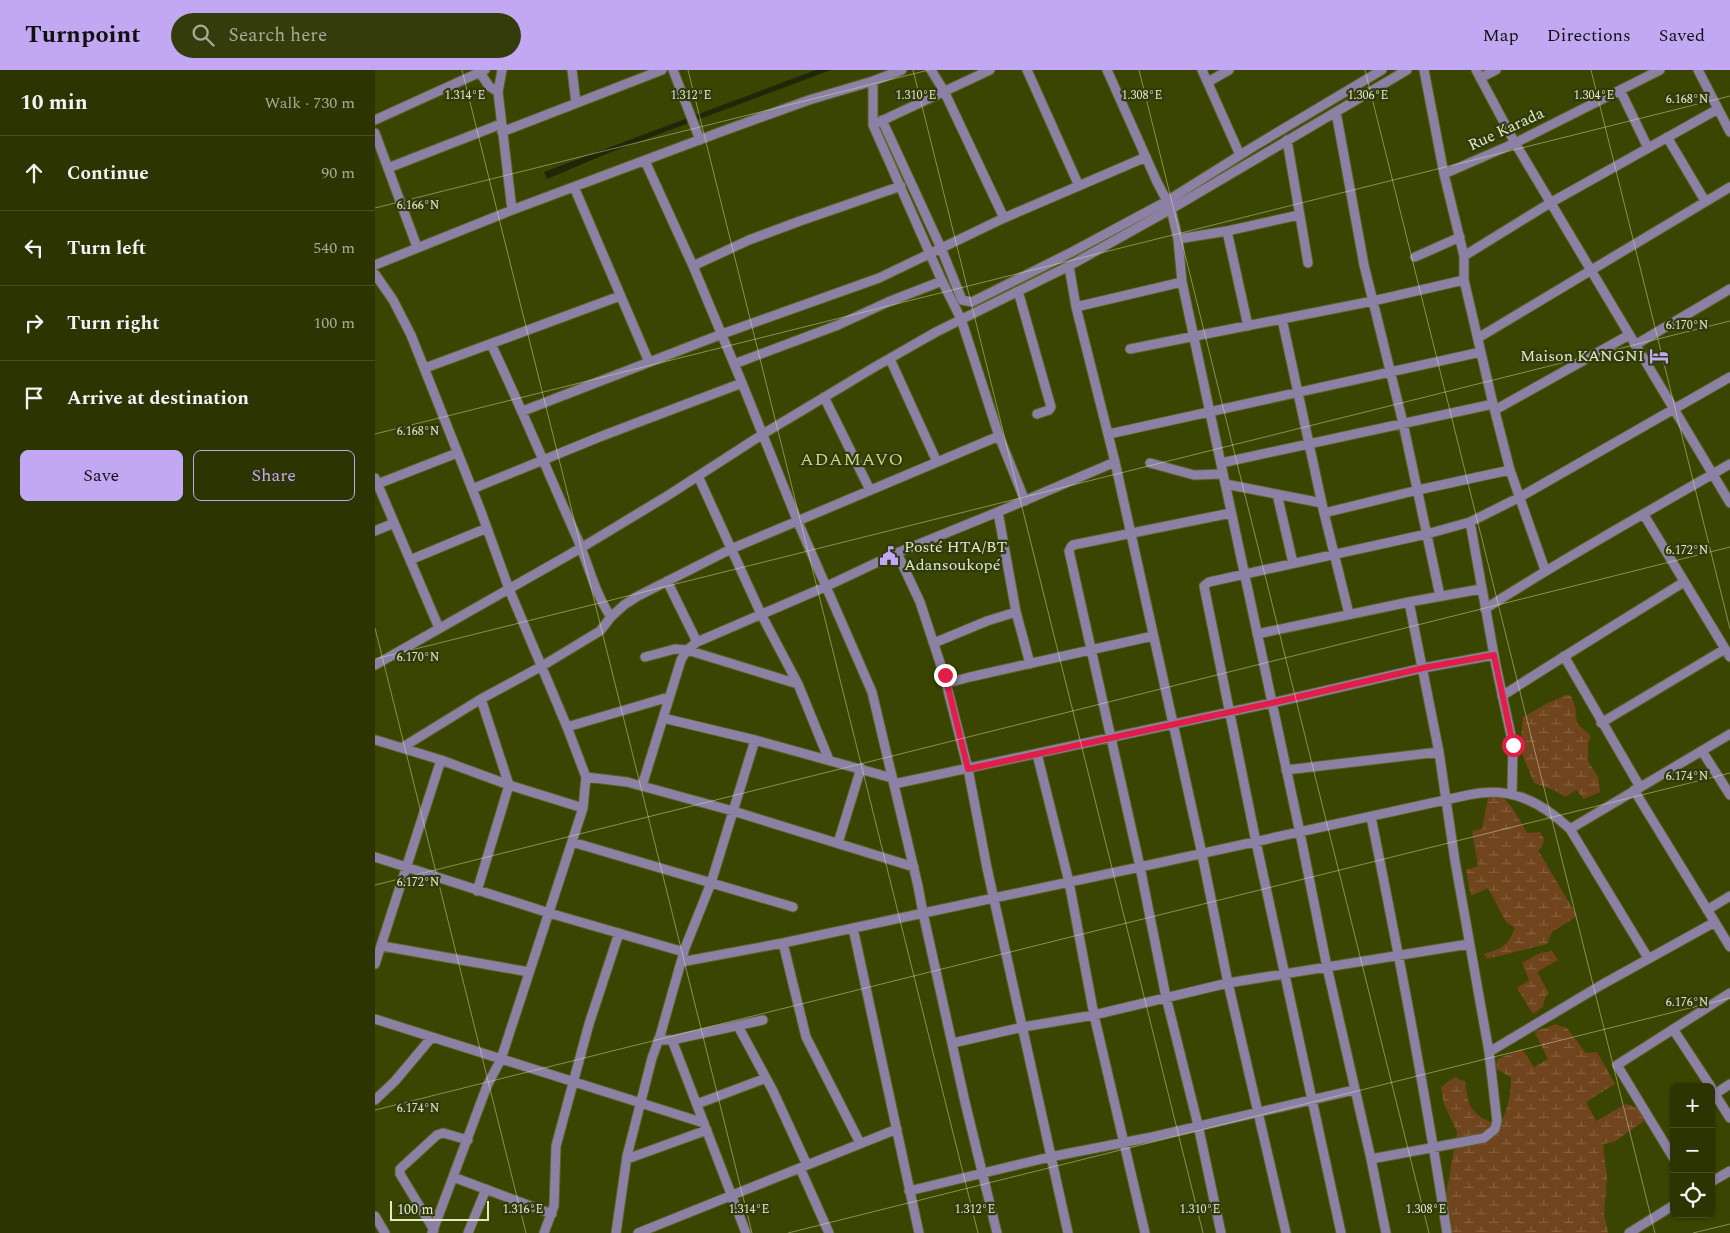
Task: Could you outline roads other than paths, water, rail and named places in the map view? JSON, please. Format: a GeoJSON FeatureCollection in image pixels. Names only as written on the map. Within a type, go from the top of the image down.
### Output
{"type":"FeatureCollection","features":[{"type":"Feature","properties":{"kind":"street"},"geometry":{"type":"LineString","coordinates":[[502,70],[498,92],[512,210]]}},
{"type":"Feature","properties":{"kind":"street"},"geometry":{"type":"LineString","coordinates":[[572,70],[576,103]]}},
{"type":"Feature","properties":{"kind":"street"},"geometry":{"type":"LineString","coordinates":[[388,168],[576,103],[662,70]]}},
{"type":"Feature","properties":{"kind":"street"},"geometry":{"type":"LineString","coordinates":[[673,70],[700,140]]}},
{"type":"Feature","properties":{"kind":"street"},"geometry":{"type":"LineString","coordinates":[[931,70],[945,91],[1003,218]]}},
{"type":"Feature","properties":{"kind":"street"},"geometry":{"type":"LineString","coordinates":[[873,125],[989,70]]}},
{"type":"Feature","properties":{"kind":"street"},"geometry":{"type":"LineString","coordinates":[[1027,70],[1079,186]]}},
{"type":"Feature","properties":{"kind":"street"},"geometry":{"type":"LineString","coordinates":[[1107,70],[1169,205],[1178,239],[1182,282],[1287,770],[1327,967],[1386,1233]]}},
{"type":"Feature","properties":{"kind":"street"},"geometry":{"type":"LineString","coordinates":[[1202,70],[1240,155]]}},
{"type":"Feature","properties":{"kind":"street"},"geometry":{"type":"LineString","coordinates":[[1208,82],[1229,70]]}},
{"type":"Feature","properties":{"kind":"street"},"geometry":{"type":"LineString","coordinates":[[882,120],[941,248],[961,300],[972,302],[1169,205],[1240,155],[1382,70]]}},
{"type":"Feature","properties":{"kind":"street"},"geometry":{"type":"LineString","coordinates":[[375,665],[581,548],[824,397],[961,319],[1069,266],[1169,205],[1287,140],[1407,70]]}},
{"type":"Feature","properties":{"kind":"street"},"geometry":{"type":"LineString","coordinates":[[1423,70],[1464,256],[1464,280],[1494,407],[1510,470],[1545,570]]}},
{"type":"Feature","properties":{"kind":"street"},"geometry":{"type":"LineString","coordinates":[[1496,70],[1478,74],[1550,203],[1730,503]]}},
{"type":"Feature","properties":{"kind":"street","name":"Rue Karada"},"geometry":{"type":"LineString","coordinates":[[1445,174],[1515,143],[1660,70]]}},
{"type":"Feature","properties":{"kind":"street"},"geometry":{"type":"LineString","coordinates":[[1698,70],[1730,132]]}},
{"type":"Feature","properties":{"kind":"street"},"geometry":{"type":"LineString","coordinates":[[375,120],[481,71],[489,86],[498,92]]}},
{"type":"Feature","properties":{"kind":"street"},"geometry":{"type":"LineString","coordinates":[[375,264],[512,210],[700,140],[809,100],[873,81],[898,71]]}},
{"type":"Feature","properties":{"kind":"street"},"geometry":{"type":"LineString","coordinates":[[873,81],[873,125],[961,319],[999,436],[1025,501]]}},
{"type":"Feature","properties":{"kind":"street"},"geometry":{"type":"LineString","coordinates":[[1621,90],[1648,148]]}},
{"type":"Feature","properties":{"kind":"street"},"geometry":{"type":"LineString","coordinates":[[1464,256],[1550,203],[1718,109]]}},
{"type":"Feature","properties":{"kind":"street"},"geometry":{"type":"LineString","coordinates":[[1336,112],[1364,265],[1403,423],[1440,596]]}},
{"type":"Feature","properties":{"kind":"street"},"geometry":{"type":"LineString","coordinates":[[375,133],[417,247]]}},
{"type":"Feature","properties":{"kind":"street"},"geometry":{"type":"LineString","coordinates":[[1667,137],[1705,201]]}},
{"type":"Feature","properties":{"kind":"street"},"geometry":{"type":"LineString","coordinates":[[1287,140],[1308,263]]}},
{"type":"Feature","properties":{"kind":"street"},"geometry":{"type":"LineString","coordinates":[[523,411],[722,334],[879,278],[1003,218],[1146,157]]}},
{"type":"Feature","properties":{"kind":"street"},"geometry":{"type":"LineString","coordinates":[[645,161],[693,266],[825,587],[872,692],[914,866],[923,913],[997,1233]]}},
{"type":"Feature","properties":{"kind":"street"},"geometry":{"type":"LineString","coordinates":[[693,266],[766,234],[901,186]]}},
{"type":"Feature","properties":{"kind":"street"},"geometry":{"type":"LineString","coordinates":[[574,187],[649,362]]}},
{"type":"Feature","properties":{"kind":"street"},"geometry":{"type":"LineString","coordinates":[[1478,338],[1730,187]]}},
{"type":"Feature","properties":{"kind":"street"},"geometry":{"type":"LineString","coordinates":[[1178,239],[1227,231],[1299,215]]}},
{"type":"Feature","properties":{"kind":"street"},"geometry":{"type":"LineString","coordinates":[[1227,231],[1248,326]]}},
{"type":"Feature","properties":{"kind":"street"},"geometry":{"type":"LineString","coordinates":[[1415,257],[1460,238]]}},
{"type":"Feature","properties":{"kind":"street"},"geometry":{"type":"LineString","coordinates":[[1069,266],[1076,307],[1109,434],[1131,532],[1202,854],[1228,984],[1287,1233]]}},
{"type":"Feature","properties":{"kind":"street"},"geometry":{"type":"LineString","coordinates":[[375,274],[403,318],[425,368],[509,589],[586,777],[583,808],[501,1059],[487,1086],[433,1232]]}},
{"type":"Feature","properties":{"kind":"street"},"geometry":{"type":"LineString","coordinates":[[734,364],[838,325],[942,280]]}},
{"type":"Feature","properties":{"kind":"street"},"geometry":{"type":"LineString","coordinates":[[1130,349],[1373,301],[1464,280]]}},
{"type":"Feature","properties":{"kind":"street"},"geometry":{"type":"LineString","coordinates":[[1076,307],[1182,282]]}},
{"type":"Feature","properties":{"kind":"street"},"geometry":{"type":"LineString","coordinates":[[1635,345],[1730,288]]}},
{"type":"Feature","properties":{"kind":"street"},"geometry":{"type":"LineString","coordinates":[[1018,291],[1051,406],[1049,410],[1037,414]]}},
{"type":"Feature","properties":{"kind":"street"},"geometry":{"type":"LineString","coordinates":[[425,368],[620,296]]}},
{"type":"Feature","properties":{"kind":"street"},"geometry":{"type":"LineString","coordinates":[[1282,319],[1324,514],[1349,614]]}},
{"type":"Feature","properties":{"kind":"street"},"geometry":{"type":"LineString","coordinates":[[1221,463],[1403,423],[1494,407],[1629,335]]}},
{"type":"Feature","properties":{"kind":"street"},"geometry":{"type":"LineString","coordinates":[[491,344],[523,411],[604,607],[611,617]]}},
{"type":"Feature","properties":{"kind":"street"},"geometry":{"type":"LineString","coordinates":[[1109,434],[1481,352]]}},
{"type":"Feature","properties":{"kind":"street"},"geometry":{"type":"LineString","coordinates":[[890,359],[937,462]]}},
{"type":"Feature","properties":{"kind":"street"},"geometry":{"type":"LineString","coordinates":[[1341,1233],[1256,842],[1203,589],[1204,586],[1209,582],[1427,534],[1470,522],[1520,497],[1730,377]]}},
{"type":"Feature","properties":{"kind":"street"},"geometry":{"type":"LineString","coordinates":[[471,488],[610,432],[742,382]]}},
{"type":"Feature","properties":{"kind":"street"},"geometry":{"type":"LineString","coordinates":[[824,397],[870,490]]}},
{"type":"Feature","properties":{"kind":"street"},"geometry":{"type":"LineString","coordinates":[[403,747],[600,631],[624,605],[667,581],[731,549],[797,520],[999,436]]}},
{"type":"Feature","properties":{"kind":"street"},"geometry":{"type":"LineString","coordinates":[[439,628],[376,482],[457,453]]}},
{"type":"Feature","properties":{"kind":"street"},"geometry":{"type":"LineString","coordinates":[[642,786],[681,660],[687,650],[697,642],[825,587],[897,553],[1115,462]]}},
{"type":"Feature","properties":{"kind":"street"},"geometry":{"type":"LineString","coordinates":[[1150,463],[1194,475],[1224,479],[1277,494],[1322,503]]}},
{"type":"Feature","properties":{"kind":"street"},"geometry":{"type":"LineString","coordinates":[[1485,608],[1545,570],[1645,515],[1730,464]]}},
{"type":"Feature","properties":{"kind":"street"},"geometry":{"type":"LineString","coordinates":[[1324,514],[1418,490],[1510,470]]}},
{"type":"Feature","properties":{"kind":"street"},"geometry":{"type":"LineString","coordinates":[[699,476],[761,614],[798,684],[829,760]]}},
{"type":"Feature","properties":{"kind":"street"},"geometry":{"type":"LineString","coordinates":[[1277,494],[1293,563]]}},
{"type":"Feature","properties":{"kind":"street"},"geometry":{"type":"LineString","coordinates":[[997,512],[1016,612],[1030,664]]}},
{"type":"Feature","properties":{"kind":"street"},"geometry":{"type":"LineString","coordinates":[[1221,1233],[1198,1125],[1166,997],[1141,867],[1069,549],[1073,545],[1131,532],[1231,513]]}},
{"type":"Feature","properties":{"kind":"street"},"geometry":{"type":"LineString","coordinates":[[1601,722],[1727,653],[1645,515]]}},
{"type":"Feature","properties":{"kind":"street"},"geometry":{"type":"LineString","coordinates":[[1470,522],[1481,589],[1513,745],[1512,793]]}},
{"type":"Feature","properties":{"kind":"street"},"geometry":{"type":"LineString","coordinates":[[375,531],[394,523]]}},
{"type":"Feature","properties":{"kind":"street"},"geometry":{"type":"LineString","coordinates":[[410,560],[487,528]]}},
{"type":"Feature","properties":{"kind":"street"},"geometry":{"type":"LineString","coordinates":[[897,553],[919,602],[947,684],[968,769],[994,898],[1068,1233]]}},
{"type":"Feature","properties":{"kind":"street"},"geometry":{"type":"LineString","coordinates":[[667,581],[697,642]]}},
{"type":"Feature","properties":{"kind":"street"},"geometry":{"type":"LineString","coordinates":[[1502,696],[1684,582]]}},
{"type":"Feature","properties":{"kind":"street"},"geometry":{"type":"LineString","coordinates":[[1257,634],[1481,589]]}},
{"type":"Feature","properties":{"kind":"street"},"geometry":{"type":"LineString","coordinates":[[1371,1159],[1484,1138],[1495,1129],[1497,1121],[1489,1052],[1455,861],[1439,752],[1409,602]]}},
{"type":"Feature","properties":{"kind":"street"},"geometry":{"type":"LineString","coordinates":[[934,642],[987,621],[1016,612]]}},
{"type":"Feature","properties":{"kind":"street"},"geometry":{"type":"LineString","coordinates":[[947,684],[970,677],[1153,636]]}},
{"type":"Feature","properties":{"kind":"street"},"geometry":{"type":"LineString","coordinates":[[645,657],[675,649],[687,650],[798,684]]}},
{"type":"Feature","properties":{"kind":"street"},"geometry":{"type":"LineString","coordinates":[[663,718],[861,768],[893,781],[968,769],[1423,668],[1494,655]]}},
{"type":"Feature","properties":{"kind":"street"},"geometry":{"type":"LineString","coordinates":[[1564,656],[1637,788],[1730,947]]}},
{"type":"Feature","properties":{"kind":"street"},"geometry":{"type":"LineString","coordinates":[[567,727],[669,697]]}},
{"type":"Feature","properties":{"kind":"street"},"geometry":{"type":"LineString","coordinates":[[477,891],[509,785],[481,700]]}},
{"type":"Feature","properties":{"kind":"street"},"geometry":{"type":"LineString","coordinates":[[1570,829],[1730,734]]}},
{"type":"Feature","properties":{"kind":"street"},"geometry":{"type":"LineString","coordinates":[[375,739],[583,808]]}},
{"type":"Feature","properties":{"kind":"street"},"geometry":{"type":"LineString","coordinates":[[616,1233],[627,1159],[658,1040],[684,952],[711,883],[755,740]]}},
{"type":"Feature","properties":{"kind":"street"},"geometry":{"type":"LineString","coordinates":[[1702,751],[1730,795]]}},
{"type":"Feature","properties":{"kind":"street"},"geometry":{"type":"LineString","coordinates":[[1287,770],[1439,752]]}},
{"type":"Feature","properties":{"kind":"street"},"geometry":{"type":"LineString","coordinates":[[1037,754],[1069,882],[1094,1015],[1145,1233]]}},
{"type":"Feature","properties":{"kind":"street"},"geometry":{"type":"LineString","coordinates":[[375,964],[441,760]]}},
{"type":"Feature","properties":{"kind":"street"},"geometry":{"type":"LineString","coordinates":[[838,843],[861,768]]}},
{"type":"Feature","properties":{"kind":"street"},"geometry":{"type":"LineString","coordinates":[[586,777],[627,782],[642,786],[733,811],[914,866]]}},
{"type":"Feature","properties":{"kind":"street"},"geometry":{"type":"LineString","coordinates":[[681,962],[783,943],[1487,792],[1512,793],[1549,812],[1570,829],[1649,958]]}},
{"type":"Feature","properties":{"kind":"street"},"geometry":{"type":"LineString","coordinates":[[1371,817],[1399,954],[1447,1233]]}},
{"type":"Feature","properties":{"kind":"street"},"geometry":{"type":"LineString","coordinates":[[572,842],[793,906]]}},
{"type":"Feature","properties":{"kind":"street"},"geometry":{"type":"LineString","coordinates":[[375,857],[477,891],[684,952]]}},
{"type":"Feature","properties":{"kind":"street"},"geometry":{"type":"LineString","coordinates":[[1707,910],[1730,896]]}},
{"type":"Feature","properties":{"kind":"street"},"geometry":{"type":"LineString","coordinates":[[1489,1052],[1649,958],[1715,922]]}},
{"type":"Feature","properties":{"kind":"street"},"geometry":{"type":"LineString","coordinates":[[853,928],[919,1233]]}},
{"type":"Feature","properties":{"kind":"street"},"geometry":{"type":"LineString","coordinates":[[544,1233],[554,1206],[556,1146],[589,1024],[619,933]]}},
{"type":"Feature","properties":{"kind":"street"},"geometry":{"type":"LineString","coordinates":[[783,943],[806,1037],[860,1144]]}},
{"type":"Feature","properties":{"kind":"street"},"geometry":{"type":"LineString","coordinates":[[953,1043],[1023,1027],[1094,1015],[1228,984],[1399,954],[1469,944]]}},
{"type":"Feature","properties":{"kind":"street"},"geometry":{"type":"LineString","coordinates":[[382,946],[529,972]]}},
{"type":"Feature","properties":{"kind":"street"},"geometry":{"type":"LineString","coordinates":[[1670,1152],[1617,1065],[1730,993]]}},
{"type":"Feature","properties":{"kind":"street"},"geometry":{"type":"LineString","coordinates":[[375,1019],[641,1103],[706,1127]]}},
{"type":"Feature","properties":{"kind":"street"},"geometry":{"type":"LineString","coordinates":[[658,1040],[673,1040],[763,1020]]}},
{"type":"Feature","properties":{"kind":"street"},"geometry":{"type":"LineString","coordinates":[[738,1026],[766,1078],[804,1167],[829,1233]]}},
{"type":"Feature","properties":{"kind":"street"},"geometry":{"type":"LineString","coordinates":[[1673,1029],[1708,1083]]}},
{"type":"Feature","properties":{"kind":"street"},"geometry":{"type":"LineString","coordinates":[[375,1100],[395,1081],[432,1037]]}},
{"type":"Feature","properties":{"kind":"street"},"geometry":{"type":"LineString","coordinates":[[673,1040],[746,1233]]}},
{"type":"Feature","properties":{"kind":"street"},"geometry":{"type":"LineString","coordinates":[[697,1104],[766,1078]]}},
{"type":"Feature","properties":{"kind":"street"},"geometry":{"type":"LineString","coordinates":[[1715,1088],[1730,1084]]}},
{"type":"Feature","properties":{"kind":"street"},"geometry":{"type":"LineString","coordinates":[[909,1190],[1354,1090]]}},
{"type":"Feature","properties":{"kind":"street"},"geometry":{"type":"LineString","coordinates":[[1715,1094],[1730,1118]]}},
{"type":"Feature","properties":{"kind":"street"},"geometry":{"type":"LineString","coordinates":[[627,1159],[706,1127]]}},
{"type":"Feature","properties":{"kind":"street"},"geometry":{"type":"LineString","coordinates":[[638,1233],[897,1129]]}},
{"type":"Feature","properties":{"kind":"street"},"geometry":{"type":"LineString","coordinates":[[433,1232],[400,1174],[400,1169],[437,1135],[443,1133],[468,1140]]}},
{"type":"Feature","properties":{"kind":"street"},"geometry":{"type":"LineString","coordinates":[[1715,1180],[1730,1171]]}},
{"type":"Feature","properties":{"kind":"street"},"geometry":{"type":"LineString","coordinates":[[453,1177],[552,1214]]}},
{"type":"Feature","properties":{"kind":"street"},"geometry":{"type":"LineString","coordinates":[[468,1233],[486,1189]]}},
{"type":"Feature","properties":{"kind":"street"},"geometry":{"type":"LineString","coordinates":[[1629,1233],[1670,1207]]}},
{"type":"Feature","properties":{"kind":"street"},"geometry":{"type":"LineString","coordinates":[[375,1216],[385,1233]]}},
{"type":"Feature","properties":{"kind":"place","name":"Maison KANGNI"},"geometry":{"type":"Point","coordinates":[1659,356]}},
{"type":"Feature","properties":{"kind":"place","name":"Posté HTA/BT Adansoukopé"},"geometry":{"type":"Point","coordinates":[889,556]}},
{"type":"Feature","properties":{"kind":"district","name":"ADAMAVO"},"geometry":{"type":"Point","coordinates":[852,459]}}]}
